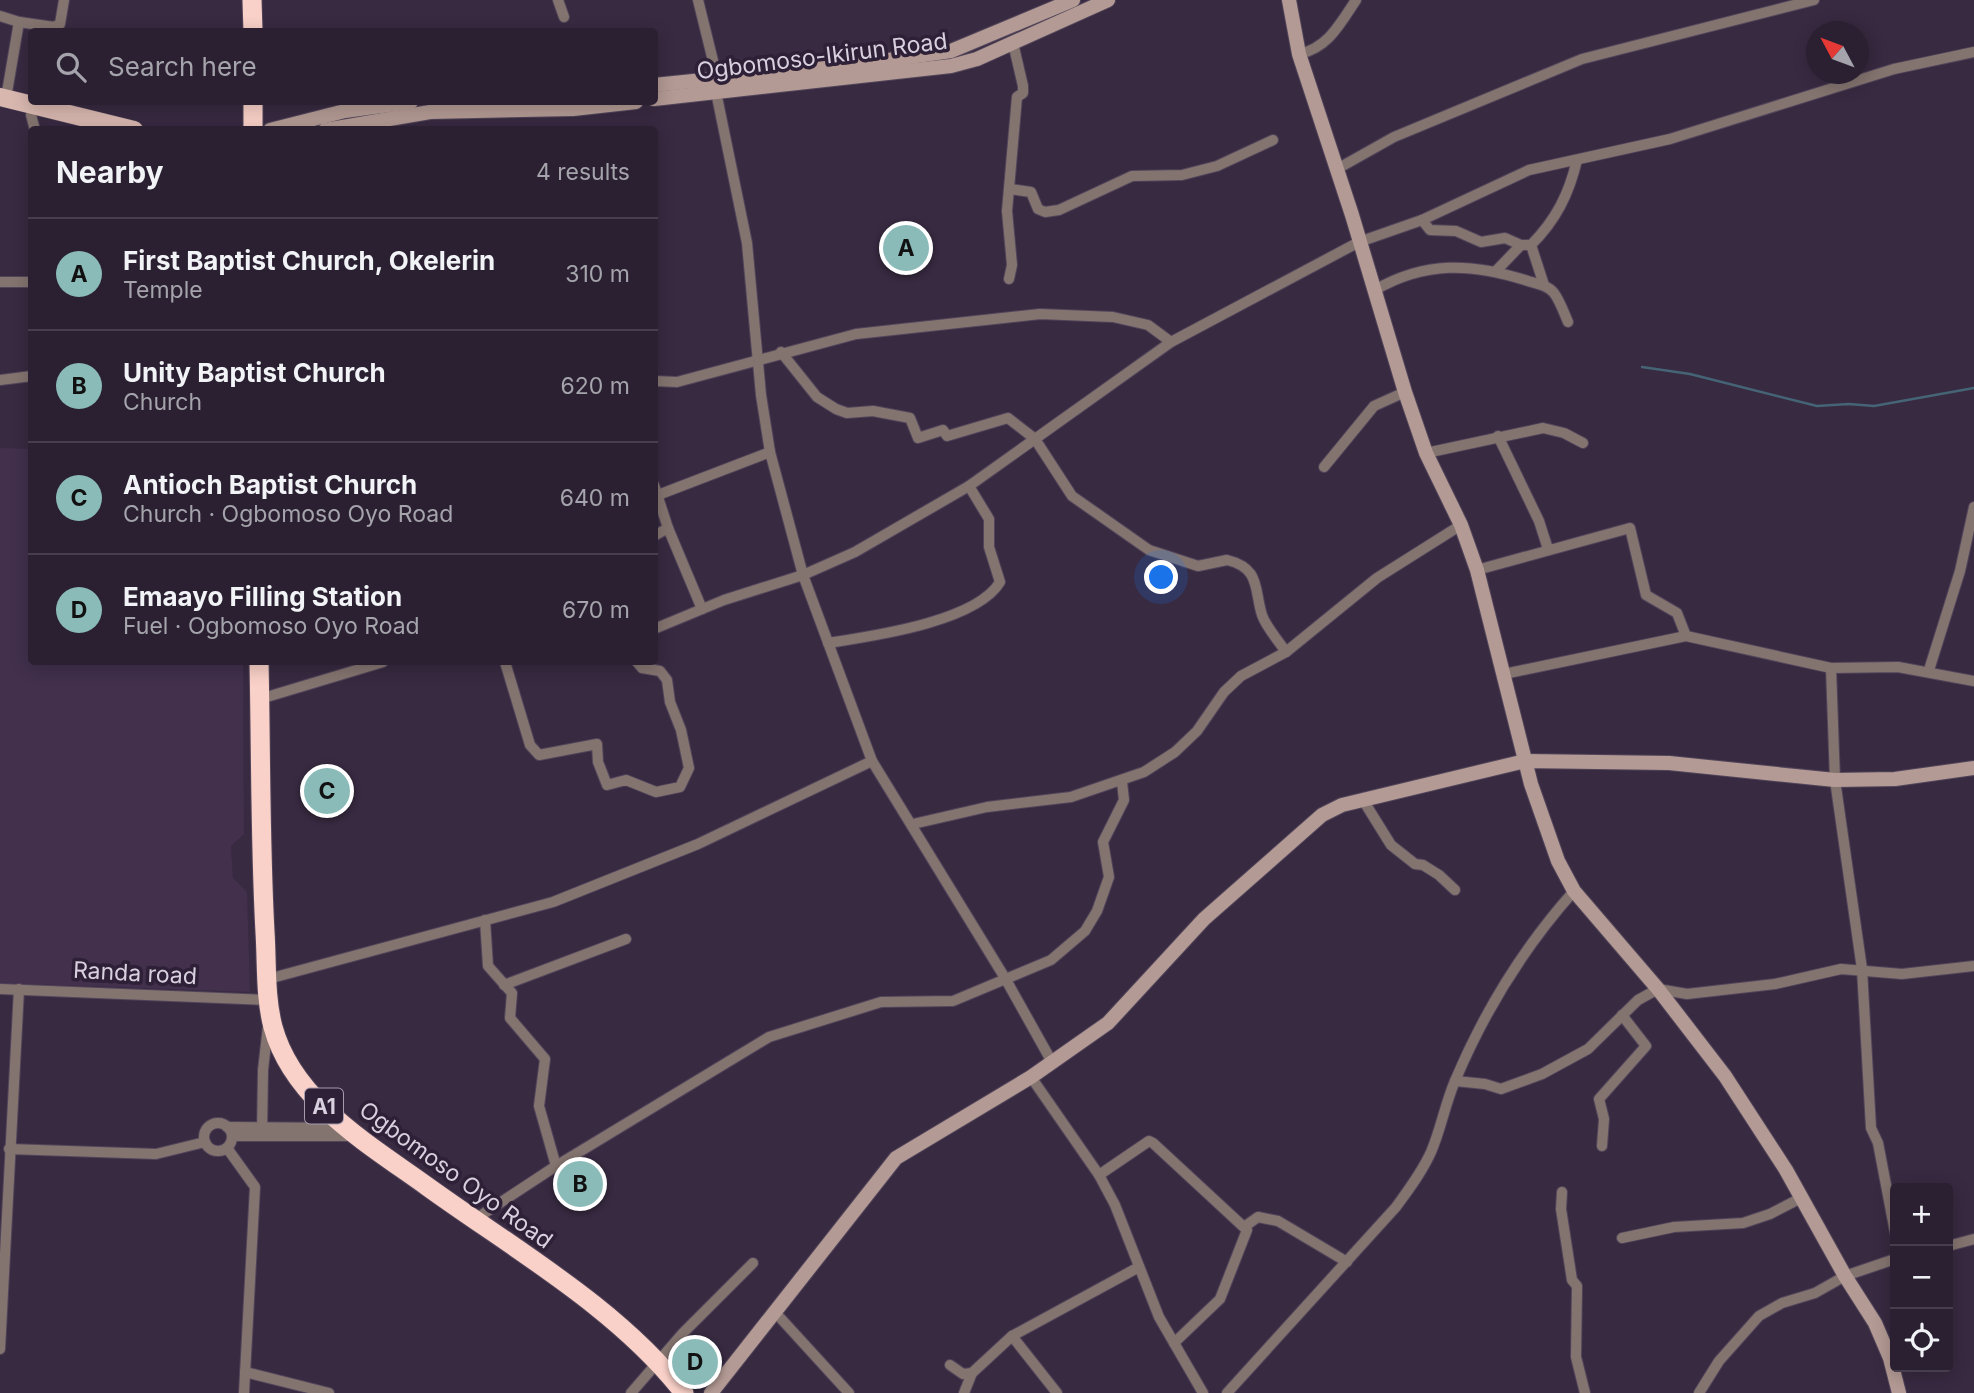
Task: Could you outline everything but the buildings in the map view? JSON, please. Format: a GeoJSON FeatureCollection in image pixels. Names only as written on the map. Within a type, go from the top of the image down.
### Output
{"type":"FeatureCollection","features":[{"type":"Feature","properties":{"kind":"highway"},"geometry":{"type":"LineString","coordinates":[[252,0],[253,28]]}},
{"type":"Feature","properties":{"kind":"highway"},"geometry":{"type":"LineString","coordinates":[[253,105],[257,126]]}},
{"type":"Feature","properties":{"kind":"highway","name":"Ogbomoso Oyo Road"},"geometry":{"type":"LineString","coordinates":[[259,665],[261,861],[269,1005],[285,1058],[304,1084],[353,1132],[585,1300],[658,1363],[684,1393]]}},
{"type":"Feature","properties":{"kind":"main road"},"geometry":{"type":"LineString","coordinates":[[2,101],[33,122],[62,126]]}},
{"type":"Feature","properties":{"kind":"main road"},"geometry":{"type":"LineString","coordinates":[[2,101],[116,126]]}},
{"type":"Feature","properties":{"kind":"street"},"geometry":{"type":"LineString","coordinates":[[0,16],[54,27],[60,23],[64,0]]}},
{"type":"Feature","properties":{"kind":"street"},"geometry":{"type":"LineString","coordinates":[[558,0],[564,17]]}},
{"type":"Feature","properties":{"kind":"street"},"geometry":{"type":"LineString","coordinates":[[698,0],[717,77],[716,92],[747,243],[770,452],[803,575],[872,761],[913,824],[1052,1062]]}},
{"type":"Feature","properties":{"kind":"street","name":"Ogbomoso-Ikirun Road"},"geometry":{"type":"LineString","coordinates":[[658,84],[861,64],[951,51],[1073,0]]}},
{"type":"Feature","properties":{"kind":"street","name":"Ogbomoso-Ikirun Road"},"geometry":{"type":"LineString","coordinates":[[658,99],[931,70],[977,58],[1108,0]]}},
{"type":"Feature","properties":{"kind":"street"},"geometry":{"type":"LineString","coordinates":[[1289,0],[1299,54],[1405,392],[1426,453],[1461,525],[1477,570],[1525,761],[1546,830],[1574,891],[1658,989],[1725,1076],[1880,1333],[1899,1393]]}},
{"type":"Feature","properties":{"kind":"street"},"geometry":{"type":"LineString","coordinates":[[1299,54],[1314,51],[1329,39],[1356,0]]}},
{"type":"Feature","properties":{"kind":"street"},"geometry":{"type":"LineString","coordinates":[[1337,169],[1394,138],[1582,59],[1814,0]]}},
{"type":"Feature","properties":{"kind":"street"},"geometry":{"type":"LineString","coordinates":[[2,101],[19,22]]}},
{"type":"Feature","properties":{"kind":"street"},"geometry":{"type":"LineString","coordinates":[[1009,279],[1012,265],[1007,211],[1017,97],[1023,93],[1013,43]]}},
{"type":"Feature","properties":{"kind":"street"},"geometry":{"type":"LineString","coordinates":[[658,627],[702,609],[803,575],[855,552],[969,486],[1171,342],[1359,242],[1422,220],[1529,170],[1670,139],[1894,69],[1974,52]]}},
{"type":"Feature","properties":{"kind":"street"},"geometry":{"type":"LineString","coordinates":[[272,126],[389,105]]}},
{"type":"Feature","properties":{"kind":"street"},"geometry":{"type":"LineString","coordinates":[[348,126],[430,112],[573,109],[609,105]]}},
{"type":"Feature","properties":{"kind":"street"},"geometry":{"type":"LineString","coordinates":[[1010,189],[1031,192],[1038,209],[1053,212],[1132,176],[1182,175],[1217,166],[1273,139]]}},
{"type":"Feature","properties":{"kind":"street"},"geometry":{"type":"LineString","coordinates":[[1496,271],[1551,225],[1571,187],[1577,160]]}},
{"type":"Feature","properties":{"kind":"street"},"geometry":{"type":"LineString","coordinates":[[1422,220],[1430,230],[1456,231],[1480,242],[1505,238],[1526,245],[1544,285]]}},
{"type":"Feature","properties":{"kind":"street"},"geometry":{"type":"LineString","coordinates":[[1374,290],[1401,275],[1424,270],[1496,271],[1544,285],[1554,293],[1568,322]]}},
{"type":"Feature","properties":{"kind":"street"},"geometry":{"type":"LineString","coordinates":[[0,282],[28,282]]}},
{"type":"Feature","properties":{"kind":"street"},"geometry":{"type":"LineString","coordinates":[[658,381],[677,382],[856,334],[1040,314],[1113,317],[1148,325],[1171,342]]}},
{"type":"Feature","properties":{"kind":"street"},"geometry":{"type":"LineString","coordinates":[[781,352],[817,397],[836,409],[847,413],[873,411],[910,418],[918,438],[943,430],[947,436],[1008,418],[1035,439],[1056,476],[1072,496],[1149,550],[1198,566],[1227,559],[1244,568],[1255,578],[1263,617],[1286,652]]}},
{"type":"Feature","properties":{"kind":"street"},"geometry":{"type":"LineString","coordinates":[[0,380],[28,376]]}},
{"type":"Feature","properties":{"kind":"street"},"geometry":{"type":"LineString","coordinates":[[1324,467],[1374,406],[1405,392]]}},
{"type":"Feature","properties":{"kind":"street"},"geometry":{"type":"LineString","coordinates":[[1426,453],[1543,428],[1564,433],[1583,443]]}},
{"type":"Feature","properties":{"kind":"street"},"geometry":{"type":"LineString","coordinates":[[1498,436],[1539,521],[1548,549]]}},
{"type":"Feature","properties":{"kind":"street"},"geometry":{"type":"LineString","coordinates":[[658,489],[770,452]]}},
{"type":"Feature","properties":{"kind":"street"},"geometry":{"type":"LineString","coordinates":[[828,643],[902,632],[980,601],[994,591],[1000,582],[989,547],[989,519],[969,486]]}},
{"type":"Feature","properties":{"kind":"street"},"geometry":{"type":"LineString","coordinates":[[658,496],[668,528],[702,609]]}},
{"type":"Feature","properties":{"kind":"street"},"geometry":{"type":"LineString","coordinates":[[1929,670],[1960,571],[1974,507]]}},
{"type":"Feature","properties":{"kind":"street"},"geometry":{"type":"LineString","coordinates":[[913,824],[977,809],[1071,797],[1122,782],[1175,752],[1197,731],[1224,692],[1241,676],[1286,652],[1377,578],[1461,525]]}},
{"type":"Feature","properties":{"kind":"street"},"geometry":{"type":"LineString","coordinates":[[658,534],[668,528]]}},
{"type":"Feature","properties":{"kind":"street"},"geometry":{"type":"LineString","coordinates":[[1477,570],[1630,528],[1646,595],[1677,613],[1686,636]]}},
{"type":"Feature","properties":{"kind":"street"},"geometry":{"type":"LineString","coordinates":[[1504,674],[1686,636],[1831,668],[1898,667],[1929,670],[1974,681]]}},
{"type":"Feature","properties":{"kind":"street"},"geometry":{"type":"LineString","coordinates":[[260,699],[373,665]]}},
{"type":"Feature","properties":{"kind":"street"},"geometry":{"type":"LineString","coordinates":[[506,665],[530,745],[539,755],[597,744],[598,762],[607,785],[626,780],[656,792],[680,787],[689,768],[665,674],[640,665]]}},
{"type":"Feature","properties":{"kind":"street"},"geometry":{"type":"LineString","coordinates":[[1831,668],[1835,780],[1862,969],[1871,1128],[1878,1143],[1890,1206]]}},
{"type":"Feature","properties":{"kind":"street"},"geometry":{"type":"LineString","coordinates":[[268,979],[553,902],[622,876],[872,761]]}},
{"type":"Feature","properties":{"kind":"street"},"geometry":{"type":"LineString","coordinates":[[711,1393],[896,1158],[1031,1077],[1108,1023],[1126,1007],[1205,919],[1322,815],[1363,800],[1525,761],[1669,763],[1835,780],[1895,779],[1974,768]]}},
{"type":"Feature","properties":{"kind":"street"},"geometry":{"type":"LineString","coordinates":[[474,1220],[556,1166],[769,1037],[881,1002],[953,1001],[1005,978],[1019,976],[1051,960],[1092,922],[1106,890],[1108,861],[1103,842],[1124,800],[1122,782]]}},
{"type":"Feature","properties":{"kind":"street"},"geometry":{"type":"LineString","coordinates":[[1363,800],[1391,845],[1415,864],[1423,865],[1440,875],[1455,890]]}},
{"type":"Feature","properties":{"kind":"street"},"geometry":{"type":"LineString","coordinates":[[1227,1393],[1396,1207],[1418,1176],[1431,1152],[1455,1081],[1512,971],[1574,891]]}},
{"type":"Feature","properties":{"kind":"street"},"geometry":{"type":"LineString","coordinates":[[485,920],[488,966],[512,993],[510,1018],[545,1059],[539,1106],[556,1166]]}},
{"type":"Feature","properties":{"kind":"street"},"geometry":{"type":"LineString","coordinates":[[504,985],[626,939]]}},
{"type":"Feature","properties":{"kind":"street"},"geometry":{"type":"LineString","coordinates":[[1455,1081],[1502,1089],[1542,1074],[1588,1049],[1622,1015],[1648,993],[1658,989],[1687,994],[1775,984],[1841,969],[1902,974],[1974,966]]}},
{"type":"Feature","properties":{"kind":"street","name":"Randa road"},"geometry":{"type":"LineString","coordinates":[[0,989],[269,1005]]}},
{"type":"Feature","properties":{"kind":"street"},"geometry":{"type":"LineString","coordinates":[[0,1349],[6,1142],[19,989]]}},
{"type":"Feature","properties":{"kind":"street"},"geometry":{"type":"LineString","coordinates":[[262,1130],[263,1070],[269,1005]]}},
{"type":"Feature","properties":{"kind":"street"},"geometry":{"type":"LineString","coordinates":[[1602,1146],[1604,1119],[1599,1099],[1646,1046],[1622,1015]]}},
{"type":"Feature","properties":{"kind":"street"},"geometry":{"type":"LineString","coordinates":[[1031,1077],[1099,1175],[1159,1317],[1203,1393]]}},
{"type":"Feature","properties":{"kind":"street"},"geometry":{"type":"LineString","coordinates":[[205,1142],[209,1127],[220,1124],[230,1132],[353,1132]]}},
{"type":"Feature","properties":{"kind":"street"},"geometry":{"type":"LineString","coordinates":[[230,1132],[227,1148],[256,1187],[244,1393]]}},
{"type":"Feature","properties":{"kind":"street"},"geometry":{"type":"LineString","coordinates":[[6,1142],[156,1154],[205,1142]]}},
{"type":"Feature","properties":{"kind":"street"},"geometry":{"type":"LineString","coordinates":[[205,1142],[215,1150],[227,1148]]}},
{"type":"Feature","properties":{"kind":"street"},"geometry":{"type":"LineString","coordinates":[[1099,1175],[1149,1142],[1153,1143],[1247,1230],[1220,1299],[1174,1343]]}},
{"type":"Feature","properties":{"kind":"street"},"geometry":{"type":"LineString","coordinates":[[1562,1192],[1561,1209],[1572,1280],[1577,1286],[1576,1357],[1585,1393]]}},
{"type":"Feature","properties":{"kind":"street"},"geometry":{"type":"LineString","coordinates":[[1622,1238],[1674,1227],[1743,1223],[1770,1214],[1801,1198]]}},
{"type":"Feature","properties":{"kind":"street"},"geometry":{"type":"LineString","coordinates":[[1244,1227],[1258,1217],[1278,1222],[1347,1262]]}},
{"type":"Feature","properties":{"kind":"street"},"geometry":{"type":"LineString","coordinates":[[1953,1245],[1974,1239]]}},
{"type":"Feature","properties":{"kind":"street"},"geometry":{"type":"LineString","coordinates":[[1699,1393],[1719,1361],[1759,1316],[1782,1303],[1815,1293],[1845,1276],[1890,1261]]}},
{"type":"Feature","properties":{"kind":"street"},"geometry":{"type":"LineString","coordinates":[[631,1393],[752,1263]]}},
{"type":"Feature","properties":{"kind":"street"},"geometry":{"type":"LineString","coordinates":[[964,1393],[972,1373],[1012,1336],[1139,1267]]}},
{"type":"Feature","properties":{"kind":"street"},"geometry":{"type":"LineString","coordinates":[[774,1311],[849,1393]]}},
{"type":"Feature","properties":{"kind":"street"},"geometry":{"type":"LineString","coordinates":[[1012,1336],[1057,1393]]}},
{"type":"Feature","properties":{"kind":"street"},"geometry":{"type":"LineString","coordinates":[[950,1365],[963,1374],[972,1373]]}},
{"type":"Feature","properties":{"kind":"street"},"geometry":{"type":"LineString","coordinates":[[245,1372],[329,1393]]}},
{"type":"Feature","properties":{"kind":"shaded area"},"geometry":{"type":"Polygon","coordinates":[[[0,448],[28,449],[28,665],[243,665],[244,834],[231,846],[233,878],[247,892],[250,992],[0,983],[0,448]]]}},
{"type":"Feature","properties":{"kind":"waterway"},"geometry":{"type":"LineString","coordinates":[[1642,367],[1690,374],[1817,406],[1874,406],[1974,388]]}},
{"type":"Feature","properties":{"kind":"place","name":"First Baptist Church, Okelerin"},"geometry":{"type":"Point","coordinates":[906,248]}},
{"type":"Feature","properties":{"kind":"place","name":"Antioch Baptist Church"},"geometry":{"type":"Point","coordinates":[327,791]}},
{"type":"Feature","properties":{"kind":"place","name":"Unity Baptist Church"},"geometry":{"type":"Point","coordinates":[580,1184]}},
{"type":"Feature","properties":{"kind":"place","name":"Emaayo Filling Station"},"geometry":{"type":"Point","coordinates":[695,1362]}}]}
